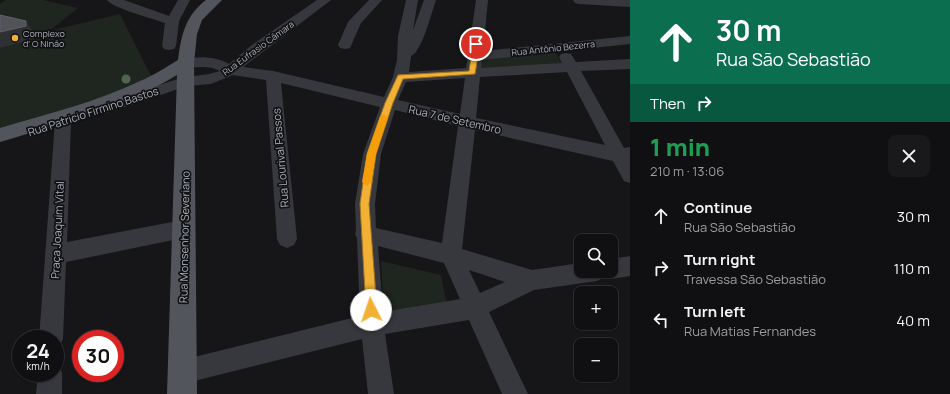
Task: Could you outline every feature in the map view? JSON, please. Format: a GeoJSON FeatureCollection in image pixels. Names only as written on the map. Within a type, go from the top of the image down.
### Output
{"type":"FeatureCollection","features":[{"type":"Feature","properties":{"kind":"main road","name":"Rua Monsenhor Severiano"},"geometry":{"type":"LineString","coordinates":[[182,383],[186,72],[192,23],[203,8],[215,0]]}},
{"type":"Feature","properties":{"kind":"main road","name":"Rua Patricio Firmino Bastos"},"geometry":{"type":"LineString","coordinates":[[0,135],[86,109],[186,72]]}},
{"type":"Feature","properties":{"kind":"street"},"geometry":{"type":"LineString","coordinates":[[113,0],[172,22]]}},
{"type":"Feature","properties":{"kind":"street"},"geometry":{"type":"LineString","coordinates":[[169,46],[172,22],[184,0]]}},
{"type":"Feature","properties":{"kind":"street","name":"Rua Eufrasio Câmara"},"geometry":{"type":"LineString","coordinates":[[186,72],[212,79],[225,74],[257,48],[325,0]]}},
{"type":"Feature","properties":{"kind":"street"},"geometry":{"type":"LineString","coordinates":[[345,45],[355,22],[376,0]]}},
{"type":"Feature","properties":{"kind":"street"},"geometry":{"type":"LineString","coordinates":[[402,68],[405,36],[412,0]]}},
{"type":"Feature","properties":{"kind":"street"},"geometry":{"type":"LineString","coordinates":[[381,394],[372,325],[365,234],[365,204],[370,160],[402,68],[420,29],[430,0]]}},
{"type":"Feature","properties":{"kind":"street"},"geometry":{"type":"LineString","coordinates":[[482,0],[451,255],[474,308],[515,394]]}},
{"type":"Feature","properties":{"kind":"street"},"geometry":{"type":"LineString","coordinates":[[579,0],[614,2],[628,9]]}},
{"type":"Feature","properties":{"kind":"street","name":"Rua Antônio Bezerra"},"geometry":{"type":"LineString","coordinates":[[475,56],[630,40]]}},
{"type":"Feature","properties":{"kind":"street"},"geometry":{"type":"LineString","coordinates":[[560,48],[624,154],[630,176]]}},
{"type":"Feature","properties":{"kind":"street"},"geometry":{"type":"LineString","coordinates":[[402,68],[472,73],[572,66],[630,64]]}},
{"type":"Feature","properties":{"kind":"street","name":"Rua 7 de Setembro"},"geometry":{"type":"LineString","coordinates":[[230,70],[273,76],[467,122],[624,154]]}},
{"type":"Feature","properties":{"kind":"street","name":"Rua Patricio Firmino Bastos"},"geometry":{"type":"LineString","coordinates":[[0,142],[63,121],[186,72]]}},
{"type":"Feature","properties":{"kind":"street","name":"Rua Lourival Passos"},"geometry":{"type":"LineString","coordinates":[[273,76],[287,239]]}},
{"type":"Feature","properties":{"kind":"street","name":"Praça Joaquim Vital"},"geometry":{"type":"LineString","coordinates":[[52,330],[63,121]]}},
{"type":"Feature","properties":{"kind":"street"},"geometry":{"type":"LineString","coordinates":[[56,254],[183,229]]}},
{"type":"Feature","properties":{"kind":"street"},"geometry":{"type":"LineString","coordinates":[[365,234],[451,255],[532,280]]}},
{"type":"Feature","properties":{"kind":"street"},"geometry":{"type":"LineString","coordinates":[[618,268],[630,266]]}},
{"type":"Feature","properties":{"kind":"street"},"geometry":{"type":"LineString","coordinates":[[182,383],[372,325],[474,308],[532,280],[574,274]]}},
{"type":"Feature","properties":{"kind":"street"},"geometry":{"type":"LineString","coordinates":[[49,394],[50,382]]}},
{"type":"Feature","properties":{"kind":"shaded area"},"geometry":{"type":"Polygon","coordinates":[[[6,0],[43,0],[78,8],[49,31],[120,14],[153,80],[0,131],[0,4],[6,0]]]}},
{"type":"Feature","properties":{"kind":"shaded area"},"geometry":{"type":"Polygon","coordinates":[[[555,51],[562,64],[478,69],[479,57],[555,51]]]}},
{"type":"Feature","properties":{"kind":"shaded area"},"geometry":{"type":"Polygon","coordinates":[[[381,261],[441,275],[447,305],[384,314],[381,261]]]}},
{"type":"Feature","properties":{"kind":"building"},"geometry":{"type":"Polygon","coordinates":[[[0,15],[26,21],[26,26],[0,32],[0,15]]]}},
{"type":"Feature","properties":{"kind":"slow traffic"},"geometry":{"type":"LineString","coordinates":[[367,182],[372,154],[384,117]]}},
{"type":"Feature","properties":{"kind":"place","name":"Complexo d' O Ninão"},"geometry":{"type":"Point","coordinates":[15,38]}},
{"type":"Feature","properties":{"kind":"route"},"geometry":{"type":"LineString","coordinates":[[371,310],[365,234],[367,178],[372,154],[389,103],[400,77],[472,73],[476,44]]}}]}
